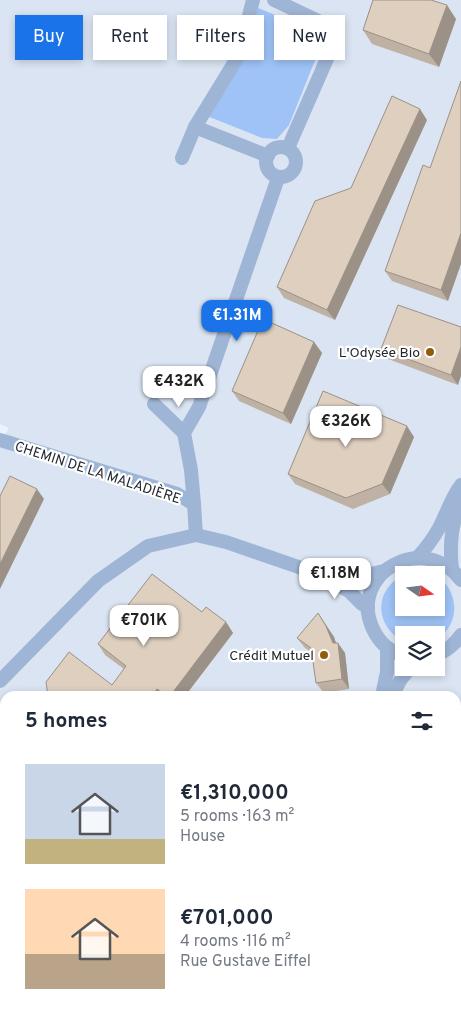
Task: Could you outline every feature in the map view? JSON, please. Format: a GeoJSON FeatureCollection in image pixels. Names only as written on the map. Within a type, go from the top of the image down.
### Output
{"type":"FeatureCollection","features":[{"type":"Feature","properties":{"kind":"street"},"geometry":{"type":"LineString","coordinates":[[182,158],[195,127],[239,55],[253,0]]}},
{"type":"Feature","properties":{"kind":"street"},"geometry":{"type":"LineString","coordinates":[[274,0],[329,26],[333,45],[288,148]]}},
{"type":"Feature","properties":{"kind":"street"},"geometry":{"type":"LineString","coordinates":[[195,127],[268,156]]}},
{"type":"Feature","properties":{"kind":"street"},"geometry":{"type":"LineString","coordinates":[[278,147],[288,148],[295,156],[297,165],[288,177],[278,178],[273,176],[267,168],[268,156],[273,149],[278,147]]}},
{"type":"Feature","properties":{"kind":"street"},"geometry":{"type":"LineString","coordinates":[[184,433],[199,407],[278,178]]}},
{"type":"Feature","properties":{"kind":"street"},"geometry":{"type":"LineString","coordinates":[[154,404],[184,433],[191,470],[194,504]]}},
{"type":"Feature","properties":{"kind":"street","name":"CHEMIN DE LA MALADIÈRE"},"geometry":{"type":"LineString","coordinates":[[0,440],[176,494],[194,504],[196,535]]}},
{"type":"Feature","properties":{"kind":"street"},"geometry":{"type":"LineString","coordinates":[[418,557],[431,541],[444,519],[454,494],[461,485]]}},
{"type":"Feature","properties":{"kind":"street"},"geometry":{"type":"LineString","coordinates":[[452,569],[450,556],[451,531],[461,498]]}},
{"type":"Feature","properties":{"kind":"street"},"geometry":{"type":"LineString","coordinates":[[0,681],[98,581],[148,546],[196,535],[226,542],[313,572],[349,591],[368,608]]}},
{"type":"Feature","properties":{"kind":"street"},"geometry":{"type":"LineString","coordinates":[[313,572],[353,578],[384,571],[400,561],[418,557],[430,558],[441,562],[452,569],[461,580]]}},
{"type":"Feature","properties":{"kind":"street"},"geometry":{"type":"LineString","coordinates":[[384,571],[370,594],[368,608],[371,623],[377,637],[387,648],[395,652]]}},
{"type":"Feature","properties":{"kind":"street"},"geometry":{"type":"LineString","coordinates":[[445,651],[459,641]]}},
{"type":"Feature","properties":{"kind":"street"},"geometry":{"type":"LineString","coordinates":[[383,691],[387,672],[387,648]]}},
{"type":"Feature","properties":{"kind":"street"},"geometry":{"type":"LineString","coordinates":[[395,691],[403,676]]}},
{"type":"Feature","properties":{"kind":"shaded area"},"geometry":{"type":"Polygon","coordinates":[[[0,0],[461,0],[461,691],[0,691],[0,442],[9,428],[0,424],[0,0]]]}},
{"type":"Feature","properties":{"kind":"shaded area"},"geometry":{"type":"Polygon","coordinates":[[[258,8],[276,15],[274,60],[315,60],[289,125],[277,139],[262,138],[207,116],[244,60],[264,60],[264,15],[256,15],[258,8]]]}},
{"type":"Feature","properties":{"kind":"shaded area"},"geometry":{"type":"Polygon","coordinates":[[[395,581],[395,616],[445,616],[445,583],[450,590],[454,608],[450,626],[445,633],[445,626],[395,626],[395,635],[392,632],[385,622],[382,612],[382,601],[386,591],[395,581]]]}},
{"type":"Feature","properties":{"kind":"building"},"geometry":{"type":"Polygon","coordinates":[[[373,0],[431,0],[447,5],[429,54],[363,30],[373,0]]]}},
{"type":"Feature","properties":{"kind":"building"},"geometry":{"type":"Polygon","coordinates":[[[461,81],[461,233],[441,290],[385,271],[423,165],[430,168],[461,81]]]}},
{"type":"Feature","properties":{"kind":"building"},"geometry":{"type":"Polygon","coordinates":[[[392,96],[420,109],[327,310],[277,287],[315,201],[351,188],[392,96]]]}},
{"type":"Feature","properties":{"kind":"building"},"geometry":{"type":"Polygon","coordinates":[[[398,305],[461,327],[461,347],[451,375],[381,349],[398,305]]]}},
{"type":"Feature","properties":{"kind":"building"},"geometry":{"type":"Polygon","coordinates":[[[263,319],[314,342],[283,413],[232,391],[263,319]]]}},
{"type":"Feature","properties":{"kind":"building"},"geometry":{"type":"Polygon","coordinates":[[[323,391],[407,426],[382,484],[346,498],[288,474],[323,391]]]}},
{"type":"Feature","properties":{"kind":"building"},"geometry":{"type":"Polygon","coordinates":[[[10,476],[37,489],[0,564],[0,496],[10,476]]]}},
{"type":"Feature","properties":{"kind":"building"},"geometry":{"type":"Polygon","coordinates":[[[152,574],[202,612],[206,607],[226,622],[174,691],[160,691],[157,689],[156,691],[47,691],[46,682],[69,652],[112,685],[126,666],[98,644],[152,574]]]}},
{"type":"Feature","properties":{"kind":"building"},"geometry":{"type":"Polygon","coordinates":[[[318,613],[333,643],[338,643],[342,679],[316,683],[311,648],[297,638],[318,613]]]}},
{"type":"Feature","properties":{"kind":"place","name":"L'Odysée Bio"},"geometry":{"type":"Point","coordinates":[430,352]}},
{"type":"Feature","properties":{"kind":"place","name":"Crédit Mutuel"},"geometry":{"type":"Point","coordinates":[324,655]}}]}
